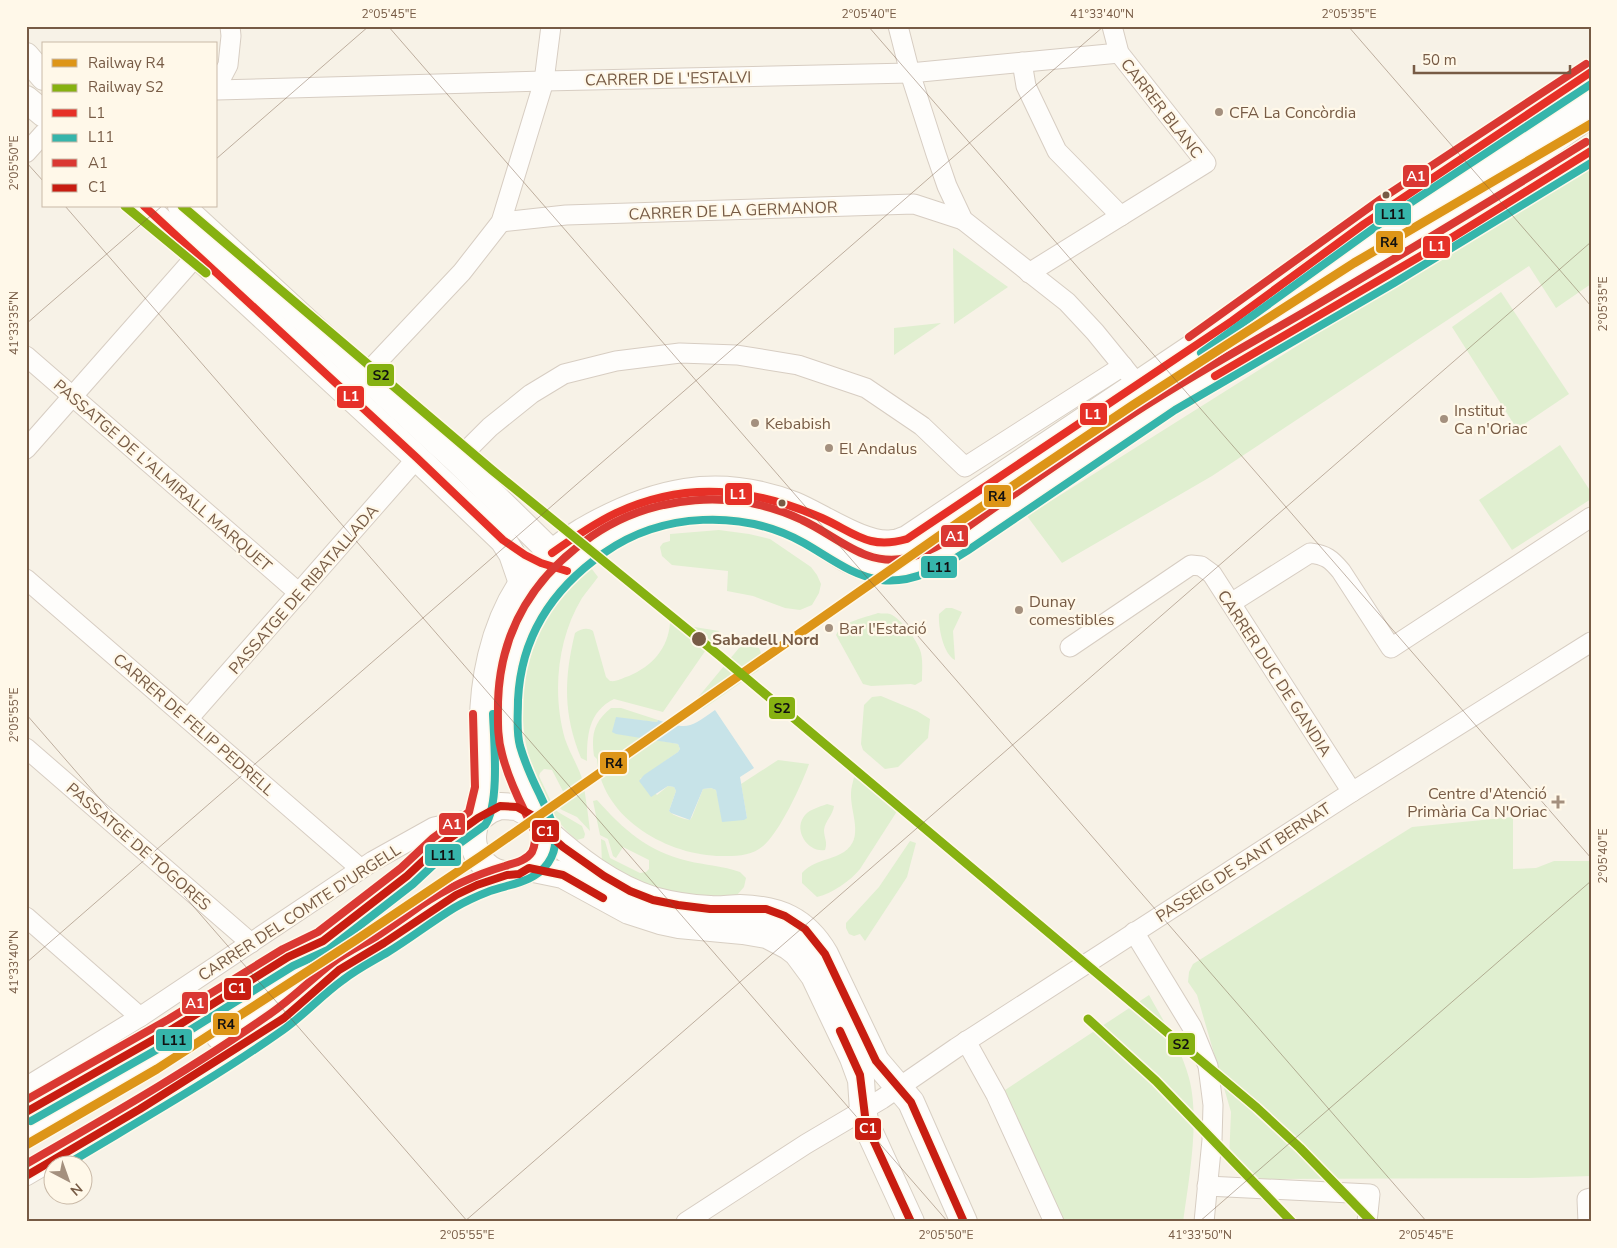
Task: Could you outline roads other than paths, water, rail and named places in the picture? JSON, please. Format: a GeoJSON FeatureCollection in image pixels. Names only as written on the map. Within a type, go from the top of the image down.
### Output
{"type":"FeatureCollection","features":[{"type":"Feature","properties":{"kind":"main road"},"geometry":{"type":"LineString","coordinates":[[26,56],[42,75]]}},
{"type":"Feature","properties":{"kind":"main road"},"geometry":{"type":"LineString","coordinates":[[911,1222],[866,1124],[861,1080],[853,1058],[814,976],[797,953],[767,935],[679,925],[629,911],[563,875],[495,872],[478,857],[472,843],[485,788],[483,708],[486,679],[492,653],[507,610],[522,583],[552,553],[577,535],[634,505],[684,491],[712,490],[764,496],[794,505],[861,538],[876,543],[892,544],[908,539],[1130,375],[1232,321],[1353,248],[1591,96]]}},
{"type":"Feature","properties":{"kind":"main road"},"geometry":{"type":"LineString","coordinates":[[26,99],[42,112]]}},
{"type":"Feature","properties":{"kind":"main road"},"geometry":{"type":"LineString","coordinates":[[547,590],[585,554],[605,539],[640,522],[689,510],[713,509],[744,512],[774,519],[807,533],[850,560],[878,570],[900,570],[921,565],[956,546],[1387,257],[1591,114]]}},
{"type":"Feature","properties":{"kind":"main road"},"geometry":{"type":"LineString","coordinates":[[146,208],[503,540],[512,554],[522,583]]}},
{"type":"Feature","properties":{"kind":"main road"},"geometry":{"type":"LineString","coordinates":[[26,1149],[108,1104],[300,985],[339,970],[384,943],[456,895],[518,872],[542,854],[545,845],[542,825],[524,786],[508,740],[508,711],[512,665],[526,624],[547,590],[552,575],[552,553],[456,460],[183,208]]}},
{"type":"Feature","properties":{"kind":"main road"},"geometry":{"type":"LineString","coordinates":[[26,1131],[96,1093],[159,1055],[266,985],[407,876],[439,846],[478,818],[500,806],[517,807],[542,825],[586,864],[638,894],[670,904],[710,909],[766,909],[785,916],[805,929],[825,954],[876,1061],[911,1102],[964,1222]]}},
{"type":"Feature","properties":{"kind":"street"},"geometry":{"type":"LineString","coordinates":[[218,85],[228,65],[231,36],[230,26]]}},
{"type":"Feature","properties":{"kind":"street"},"geometry":{"type":"LineString","coordinates":[[352,400],[357,387],[365,376],[462,272],[501,222],[544,81],[552,26]]}},
{"type":"Feature","properties":{"kind":"street"},"geometry":{"type":"LineString","coordinates":[[456,460],[490,427],[531,394],[564,374],[616,361],[680,353],[737,355],[798,365],[866,388],[922,426],[965,467],[1130,375],[1095,332],[1067,302],[964,220],[947,186],[910,73],[898,26]]}},
{"type":"Feature","properties":{"kind":"street"},"geometry":{"type":"LineString","coordinates":[[1112,26],[1119,53]]}},
{"type":"Feature","properties":{"kind":"street","name":"CARRER DE L'ESTALVI"},"geometry":{"type":"LineString","coordinates":[[218,89],[910,73],[1119,53]]}},
{"type":"Feature","properties":{"kind":"street","name":"CARRER BLANC"},"geometry":{"type":"LineString","coordinates":[[1119,53],[1206,163],[1121,216]]}},
{"type":"Feature","properties":{"kind":"street"},"geometry":{"type":"LineString","coordinates":[[1022,62],[1026,86],[1057,151],[1121,216],[1029,273]]}},
{"type":"Feature","properties":{"kind":"street"},"geometry":{"type":"LineString","coordinates":[[1232,321],[1276,286],[1357,228],[1591,72]]}},
{"type":"Feature","properties":{"kind":"street"},"geometry":{"type":"LineString","coordinates":[[26,153],[42,135]]}},
{"type":"Feature","properties":{"kind":"street"},"geometry":{"type":"LineString","coordinates":[[1152,413],[1448,240],[1591,151]]}},
{"type":"Feature","properties":{"kind":"street","name":"CARRER DE LA GERMANOR"},"geometry":{"type":"LineString","coordinates":[[501,222],[566,215],[914,204],[964,220]]}},
{"type":"Feature","properties":{"kind":"street"},"geometry":{"type":"LineString","coordinates":[[26,449],[197,255]]}},
{"type":"Feature","properties":{"kind":"street","name":"PASSATGE DE L'ALMIRALL MARQUET"},"geometry":{"type":"LineString","coordinates":[[26,356],[299,593]]}},
{"type":"Feature","properties":{"kind":"street","name":"PASSATGE DE RIBATALLADA"},"geometry":{"type":"LineString","coordinates":[[188,719],[417,458]]}},
{"type":"Feature","properties":{"kind":"street"},"geometry":{"type":"LineString","coordinates":[[1231,603],[1310,553],[1323,554],[1334,562],[1391,648],[1591,517]]}},
{"type":"Feature","properties":{"kind":"street","name":"CARRER DUC DE GANDIA"},"geometry":{"type":"LineString","coordinates":[[1070,647],[1191,565],[1201,566],[1212,574],[1352,792]]}},
{"type":"Feature","properties":{"kind":"street","name":"CARRER DE FELIP PEDRELL"},"geometry":{"type":"LineString","coordinates":[[26,579],[361,869]]}},
{"type":"Feature","properties":{"kind":"street","name":"PASSEIG DE SANT BERNAT"},"geometry":{"type":"LineString","coordinates":[[686,1222],[806,1144],[900,1087],[966,1041],[1352,792],[1591,642]]}},
{"type":"Feature","properties":{"kind":"street","name":"PASSATGE DE TOGORES"},"geometry":{"type":"LineString","coordinates":[[26,748],[251,943]]}},
{"type":"Feature","properties":{"kind":"street","name":"CARRER DEL COMTE D'URGELL"},"geometry":{"type":"LineString","coordinates":[[26,1088],[140,1017],[361,869],[434,827],[478,818]]}},
{"type":"Feature","properties":{"kind":"street"},"geometry":{"type":"LineString","coordinates":[[26,917],[140,1017]]}},
{"type":"Feature","properties":{"kind":"street"},"geometry":{"type":"LineString","coordinates":[[1134,932],[1192,1027],[1208,1066],[1213,1105],[1212,1140],[1204,1222]]}},
{"type":"Feature","properties":{"kind":"street","name":"CARRER DEL COMTE D'URGELL"},"geometry":{"type":"LineString","coordinates":[[26,1112],[174,1028],[288,957],[323,941]]}},
{"type":"Feature","properties":{"kind":"street"},"geometry":{"type":"LineString","coordinates":[[26,1176],[140,1110],[284,1018],[339,970]]}},
{"type":"Feature","properties":{"kind":"street"},"geometry":{"type":"LineString","coordinates":[[966,1041],[996,1095],[1054,1222]]}},
{"type":"Feature","properties":{"kind":"street"},"geometry":{"type":"LineString","coordinates":[[1208,1186],[1370,1194],[1367,1222]]}},
{"type":"Feature","properties":{"kind":"street"},"geometry":{"type":"LineString","coordinates":[[1588,1222],[1589,1199]]}},
{"type":"Feature","properties":{"kind":"water"},"geometry":{"type":"Polygon","coordinates":[[[715,710],[754,768],[740,777],[747,818],[744,820],[722,822],[716,790],[711,788],[703,789],[690,820],[671,813],[669,811],[676,791],[674,787],[668,786],[651,797],[639,781],[644,775],[678,752],[680,749],[678,744],[612,732],[616,717],[657,722],[658,720],[688,726],[700,721],[715,710]]]}},
{"type":"Feature","properties":{"kind":"rail line","name":"R4"},"geometry":{"type":"LineString","coordinates":[[26,1145],[157,1069],[356,940],[481,856],[962,520],[1133,405],[1354,263],[1591,124]]}},
{"type":"Feature","properties":{"kind":"rail line","name":"S2"},"geometry":{"type":"LineString","coordinates":[[127,208],[206,273]]}},
{"type":"Feature","properties":{"kind":"rail line","name":"S2"},"geometry":{"type":"LineString","coordinates":[[184,208],[492,470],[720,656],[1257,1108],[1300,1148],[1372,1222]]}},
{"type":"Feature","properties":{"kind":"rail line","name":"S2"},"geometry":{"type":"LineString","coordinates":[[1088,1019],[1156,1081],[1292,1222]]}},
{"type":"Feature","properties":{"kind":"place","name":"CFA La Concòrdia"},"geometry":{"type":"Point","coordinates":[1219,112]}},
{"type":"Feature","properties":{"kind":"place","name":"Institut Ca n'Oriac"},"geometry":{"type":"Point","coordinates":[1444,419]}},
{"type":"Feature","properties":{"kind":"place","name":"Kebabish"},"geometry":{"type":"Point","coordinates":[755,423]}},
{"type":"Feature","properties":{"kind":"place","name":"El Andalus"},"geometry":{"type":"Point","coordinates":[829,448]}},
{"type":"Feature","properties":{"kind":"place","name":"Dunay comestibles"},"geometry":{"type":"Point","coordinates":[1019,610]}},
{"type":"Feature","properties":{"kind":"place","name":"Bar l'Estació"},"geometry":{"type":"Point","coordinates":[829,628]}},
{"type":"Feature","properties":{"kind":"place","name":"Sabadell Nord"},"geometry":{"type":"Point","coordinates":[699,639]}},
{"type":"Feature","properties":{"kind":"place","name":"Centre d'Atenció Primària Ca N'Oriac"},"geometry":{"type":"Point","coordinates":[1558,802]}}]}
